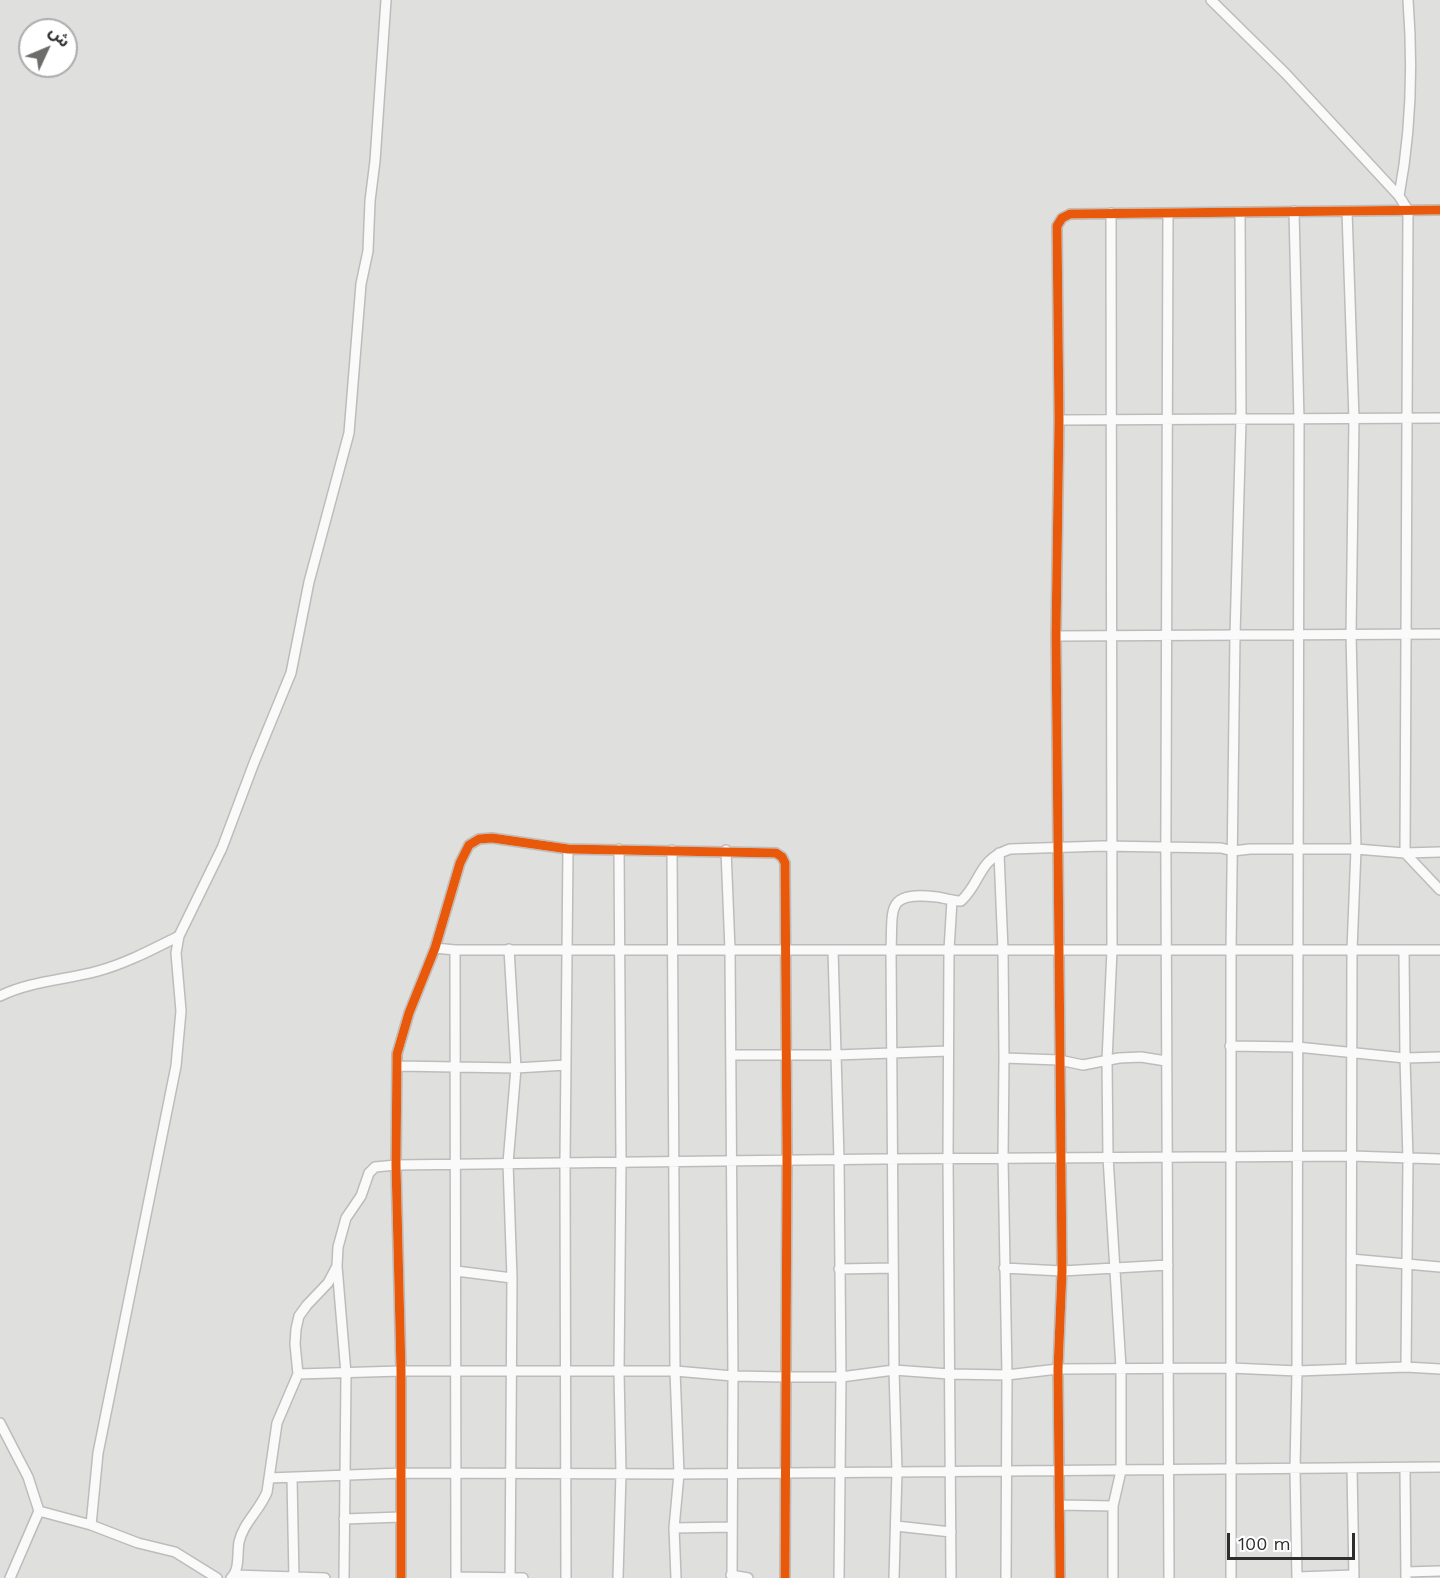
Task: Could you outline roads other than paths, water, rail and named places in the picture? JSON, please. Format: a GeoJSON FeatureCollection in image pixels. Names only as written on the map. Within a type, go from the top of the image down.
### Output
{"type":"FeatureCollection","features":[{"type":"Feature","properties":{"kind":"street"},"geometry":{"type":"LineString","coordinates":[[91,1525],[100,1442],[176,1066],[181,1011],[176,953],[179,936],[222,848],[291,674],[309,582],[347,441],[360,284],[368,251],[386,0]]}},
{"type":"Feature","properties":{"kind":"street"},"geometry":{"type":"LineString","coordinates":[[1212,0],[1286,74],[1399,196],[1408,210],[1405,853],[1440,890]]}},
{"type":"Feature","properties":{"kind":"street"},"geometry":{"type":"LineString","coordinates":[[1399,196],[1406,157],[1412,45],[1408,0]]}},
{"type":"Feature","properties":{"kind":"street"},"geometry":{"type":"LineString","coordinates":[[1060,1578],[1058,1369],[1062,1270],[1057,847],[1056,636],[1059,420],[1057,226],[1062,218],[1070,214],[1440,210]]}},
{"type":"Feature","properties":{"kind":"street"},"geometry":{"type":"LineString","coordinates":[[1294,211],[1299,420],[1295,1470],[1297,1577],[1354,1577],[1352,1468]]}},
{"type":"Feature","properties":{"kind":"street"},"geometry":{"type":"LineString","coordinates":[[1347,211],[1354,419],[1351,634],[1356,849],[1352,950],[1351,1370]]}},
{"type":"Feature","properties":{"kind":"street"},"geometry":{"type":"LineString","coordinates":[[1231,1578],[1230,1046],[1235,635],[1241,420],[1240,212]]}},
{"type":"Feature","properties":{"kind":"street"},"geometry":{"type":"LineString","coordinates":[[1111,213],[1112,950],[1107,1061],[1108,1157],[1121,1368],[1121,1471],[1113,1506],[1113,1578]]}},
{"type":"Feature","properties":{"kind":"street"},"geometry":{"type":"LineString","coordinates":[[1168,213],[1165,950],[1169,1578]]}},
{"type":"Feature","properties":{"kind":"street"},"geometry":{"type":"LineString","coordinates":[[1059,420],[1440,418]]}},
{"type":"Feature","properties":{"kind":"street"},"geometry":{"type":"LineString","coordinates":[[1056,636],[1440,634]]}},
{"type":"Feature","properties":{"kind":"street"},"geometry":{"type":"LineString","coordinates":[[401,1578],[401,1371],[396,1165],[397,1054],[404,1029],[435,948],[460,863],[469,845],[479,838],[492,838],[568,849],[726,850],[776,853],[785,863],[787,1159],[785,1578]]}},
{"type":"Feature","properties":{"kind":"street"},"geometry":{"type":"LineString","coordinates":[[894,1578],[897,1471],[894,1370],[891,950],[894,906],[906,897],[936,897],[961,901],[987,862],[999,853],[1010,849],[1111,847],[1221,848],[1233,851],[1356,849],[1405,853],[1440,852]]}},
{"type":"Feature","properties":{"kind":"street"},"geometry":{"type":"LineString","coordinates":[[566,1578],[565,1162],[568,849]]}},
{"type":"Feature","properties":{"kind":"street"},"geometry":{"type":"LineString","coordinates":[[618,1578],[621,1473],[619,849]]}},
{"type":"Feature","properties":{"kind":"street"},"geometry":{"type":"LineString","coordinates":[[672,850],[675,1371],[678,1474],[674,1528],[675,1578]]}},
{"type":"Feature","properties":{"kind":"street"},"geometry":{"type":"LineString","coordinates":[[726,850],[731,1055],[732,1577],[748,1578]]}},
{"type":"Feature","properties":{"kind":"street"},"geometry":{"type":"LineString","coordinates":[[999,853],[1005,1058],[1003,1158],[1007,1374],[1006,1578]]}},
{"type":"Feature","properties":{"kind":"street"},"geometry":{"type":"LineString","coordinates":[[951,900],[948,1050],[951,1578]]}},
{"type":"Feature","properties":{"kind":"street"},"geometry":{"type":"LineString","coordinates":[[0,996],[37,982],[97,971],[119,964],[179,936]]}},
{"type":"Feature","properties":{"kind":"street"},"geometry":{"type":"LineString","coordinates":[[435,948],[455,950],[1440,950]]}},
{"type":"Feature","properties":{"kind":"street"},"geometry":{"type":"LineString","coordinates":[[455,950],[457,1372],[454,1473],[456,1578],[523,1578]]}},
{"type":"Feature","properties":{"kind":"street"},"geometry":{"type":"LineString","coordinates":[[509,950],[516,1068],[508,1163],[512,1278],[510,1578]]}},
{"type":"Feature","properties":{"kind":"street"},"geometry":{"type":"LineString","coordinates":[[833,950],[839,1159],[841,1377],[838,1578]]}},
{"type":"Feature","properties":{"kind":"street"},"geometry":{"type":"LineString","coordinates":[[1404,950],[1408,1159],[1406,1367]]}},
{"type":"Feature","properties":{"kind":"street"},"geometry":{"type":"LineString","coordinates":[[1230,1046],[1298,1047],[1405,1058],[1440,1057]]}},
{"type":"Feature","properties":{"kind":"street"},"geometry":{"type":"LineString","coordinates":[[731,1055],[836,1055],[948,1050]]}},
{"type":"Feature","properties":{"kind":"street"},"geometry":{"type":"LineString","coordinates":[[1005,1058],[1059,1060],[1083,1065],[1141,1057],[1166,1061]]}},
{"type":"Feature","properties":{"kind":"street"},"geometry":{"type":"LineString","coordinates":[[397,1066],[516,1068],[566,1065]]}},
{"type":"Feature","properties":{"kind":"street"},"geometry":{"type":"LineString","coordinates":[[344,1578],[346,1374],[336,1266],[338,1247],[346,1218],[360,1196],[372,1170],[380,1165],[621,1163],[731,1159],[1297,1156],[1440,1160]]}},
{"type":"Feature","properties":{"kind":"street"},"geometry":{"type":"LineString","coordinates":[[1351,1259],[1440,1268]]}},
{"type":"Feature","properties":{"kind":"street"},"geometry":{"type":"LineString","coordinates":[[1004,1268],[1062,1270],[1168,1265]]}},
{"type":"Feature","properties":{"kind":"street"},"geometry":{"type":"LineString","coordinates":[[325,1578],[232,1577],[242,1533],[264,1501],[277,1423],[298,1374],[295,1344],[299,1316],[306,1305],[328,1283],[336,1266]]}},
{"type":"Feature","properties":{"kind":"street"},"geometry":{"type":"LineString","coordinates":[[839,1269],[893,1268]]}},
{"type":"Feature","properties":{"kind":"street"},"geometry":{"type":"LineString","coordinates":[[456,1271],[512,1278]]}},
{"type":"Feature","properties":{"kind":"street"},"geometry":{"type":"LineString","coordinates":[[298,1374],[401,1371],[675,1371],[733,1376],[841,1377],[894,1370],[949,1374],[1007,1374],[1058,1369],[1121,1368],[1231,1368],[1297,1371],[1406,1367],[1440,1369]]}},
{"type":"Feature","properties":{"kind":"street"},"geometry":{"type":"LineString","coordinates":[[0,1423],[28,1477],[39,1511],[10,1578]]}},
{"type":"Feature","properties":{"kind":"street"},"geometry":{"type":"LineString","coordinates":[[269,1478],[402,1473],[1232,1471],[1440,1467]]}},
{"type":"Feature","properties":{"kind":"street"},"geometry":{"type":"LineString","coordinates":[[1405,1468],[1406,1575],[1440,1571]]}},
{"type":"Feature","properties":{"kind":"street"},"geometry":{"type":"LineString","coordinates":[[292,1478],[294,1578]]}},
{"type":"Feature","properties":{"kind":"street"},"geometry":{"type":"LineString","coordinates":[[1059,1505],[1113,1506]]}},
{"type":"Feature","properties":{"kind":"street"},"geometry":{"type":"LineString","coordinates":[[39,1511],[91,1525],[138,1543],[175,1552],[217,1578]]}},
{"type":"Feature","properties":{"kind":"street"},"geometry":{"type":"LineString","coordinates":[[344,1519],[401,1517]]}},
{"type":"Feature","properties":{"kind":"street"},"geometry":{"type":"LineString","coordinates":[[896,1526],[951,1532]]}},
{"type":"Feature","properties":{"kind":"street"},"geometry":{"type":"LineString","coordinates":[[674,1528],[731,1527]]}}]}
